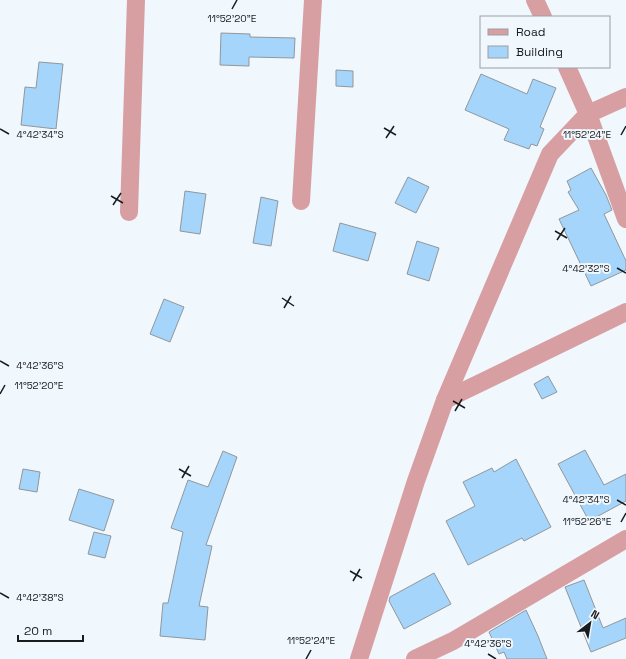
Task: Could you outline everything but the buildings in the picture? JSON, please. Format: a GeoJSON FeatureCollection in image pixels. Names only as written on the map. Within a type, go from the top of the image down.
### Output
{"type":"FeatureCollection","features":[{"type":"Feature","properties":{"kind":"street"},"geometry":{"type":"LineString","coordinates":[[129,212],[136,0]]}},
{"type":"Feature","properties":{"kind":"street"},"geometry":{"type":"LineString","coordinates":[[301,201],[313,0]]}},
{"type":"Feature","properties":{"kind":"street"},"geometry":{"type":"LineString","coordinates":[[535,0],[543,16]]}},
{"type":"Feature","properties":{"kind":"street"},"geometry":{"type":"LineString","coordinates":[[567,68],[588,114],[626,219]]}},
{"type":"Feature","properties":{"kind":"street"},"geometry":{"type":"LineString","coordinates":[[358,659],[416,481],[445,400],[550,154],[588,114],[626,97]]}},
{"type":"Feature","properties":{"kind":"street"},"geometry":{"type":"LineString","coordinates":[[445,400],[626,312]]}},
{"type":"Feature","properties":{"kind":"street"},"geometry":{"type":"LineString","coordinates":[[415,659],[453,641],[626,539]]}}]}
